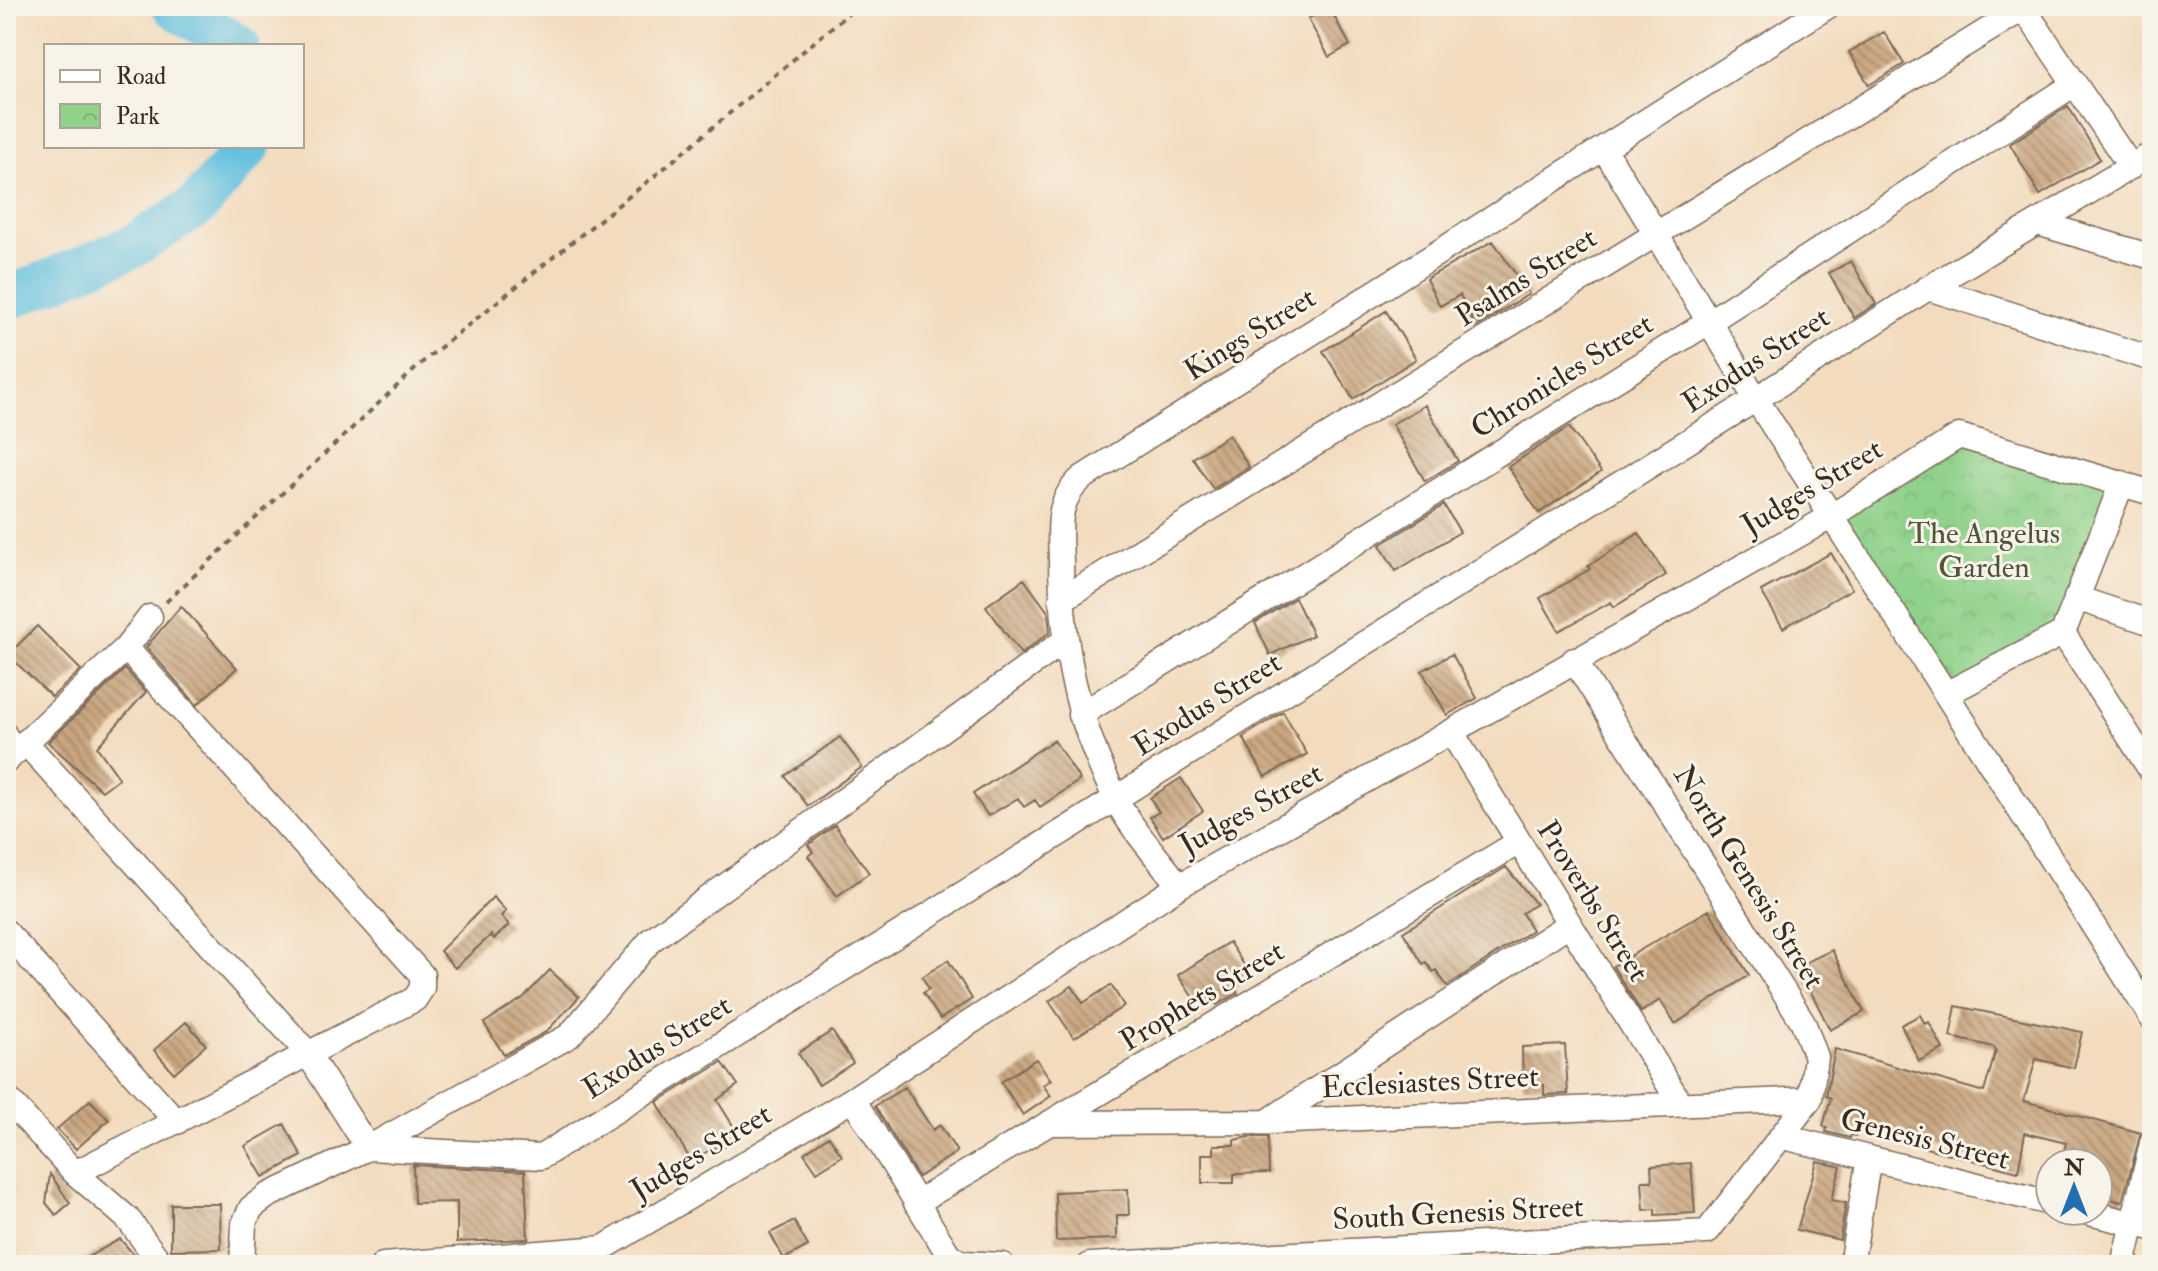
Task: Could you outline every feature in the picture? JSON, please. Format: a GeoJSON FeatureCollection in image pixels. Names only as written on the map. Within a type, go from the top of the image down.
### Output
{"type":"FeatureCollection","features":[{"type":"Feature","properties":{"kind":"street","name":"Kings Street"},"geometry":{"type":"LineString","coordinates":[[1179,886],[1116,799],[1080,715],[1064,641],[1061,600],[1060,512],[1068,490],[1082,478],[1605,150],[1828,6]]}},
{"type":"Feature","properties":{"kind":"street"},"geometry":{"type":"LineString","coordinates":[[2023,7],[2073,85],[2144,162]]}},
{"type":"Feature","properties":{"kind":"street","name":"Psalms Street"},"geometry":{"type":"LineString","coordinates":[[1061,600],[2023,7]]}},
{"type":"Feature","properties":{"kind":"street","name":"Chronicles Street"},"geometry":{"type":"LineString","coordinates":[[1080,715],[1710,321],[2073,85]]}},
{"type":"Feature","properties":{"kind":"street"},"geometry":{"type":"LineString","coordinates":[[1605,150],[1756,399],[2152,1018]]}},
{"type":"Feature","properties":{"kind":"street","name":"Exodus Street"},"geometry":{"type":"LineString","coordinates":[[368,1148],[541,1157],[1756,399],[1928,288],[2144,162]]}},
{"type":"Feature","properties":{"kind":"street"},"geometry":{"type":"LineString","coordinates":[[2041,224],[2152,257]]}},
{"type":"Feature","properties":{"kind":"street"},"geometry":{"type":"LineString","coordinates":[[1928,288],[2152,359]]}},
{"type":"Feature","properties":{"kind":"street","name":"Judges Street"},"geometry":{"type":"LineString","coordinates":[[383,1265],[603,1248],[853,1099],[1179,886],[1832,516],[1959,436],[2152,493]]}},
{"type":"Feature","properties":{"kind":"street"},"geometry":{"type":"LineString","coordinates":[[1946,694],[2063,633],[2122,483]]}},
{"type":"Feature","properties":{"kind":"street"},"geometry":{"type":"LineString","coordinates":[[2076,598],[2152,623]]}},
{"type":"Feature","properties":{"kind":"street"},"geometry":{"type":"LineString","coordinates":[[150,617],[126,648],[14,744],[306,1051],[368,1148]]}},
{"type":"Feature","properties":{"kind":"street"},"geometry":{"type":"LineString","coordinates":[[2063,633],[2151,769]]}},
{"type":"Feature","properties":{"kind":"street"},"geometry":{"type":"LineString","coordinates":[[242,1265],[244,1224],[251,1208],[267,1196],[368,1148],[569,1036],[651,940],[1064,641]]}},
{"type":"Feature","properties":{"kind":"street"},"geometry":{"type":"LineString","coordinates":[[75,1173],[177,1122],[306,1051],[415,999],[422,988],[422,975],[126,648]]}},
{"type":"Feature","properties":{"kind":"street","name":"North Genesis Street"},"geometry":{"type":"LineString","coordinates":[[1574,660],[1803,1022],[1816,1057],[1810,1099],[1784,1137]]}},
{"type":"Feature","properties":{"kind":"street","name":"Proverbs Street"},"geometry":{"type":"LineString","coordinates":[[1452,733],[1680,1103]]}},
{"type":"Feature","properties":{"kind":"street","name":"Prophets Street"},"geometry":{"type":"LineString","coordinates":[[916,1203],[1519,842]]}},
{"type":"Feature","properties":{"kind":"street"},"geometry":{"type":"LineString","coordinates":[[1267,1122],[1569,924]]}},
{"type":"Feature","properties":{"kind":"street"},"geometry":{"type":"LineString","coordinates":[[6,932],[177,1122]]}},
{"type":"Feature","properties":{"kind":"street"},"geometry":{"type":"LineString","coordinates":[[6,1097],[75,1173],[128,1219],[162,1265]]}},
{"type":"Feature","properties":{"kind":"street"},"geometry":{"type":"LineString","coordinates":[[853,1099],[950,1257],[963,1263],[1002,1265]]}},
{"type":"Feature","properties":{"kind":"street","name":"Ecclesiastes Street"},"geometry":{"type":"LineString","coordinates":[[1053,1123],[1267,1122],[1810,1099]]}},
{"type":"Feature","properties":{"kind":"street","name":"Genesis Street"},"geometry":{"type":"LineString","coordinates":[[1784,1137],[2034,1199]]}},
{"type":"Feature","properties":{"kind":"street","name":"South Genesis Street"},"geometry":{"type":"LineString","coordinates":[[1090,1265],[1707,1232],[1784,1137]]}},
{"type":"Feature","properties":{"kind":"street"},"geometry":{"type":"LineString","coordinates":[[2123,1265],[2142,1226],[2152,1143]]}},
{"type":"Feature","properties":{"kind":"street"},"geometry":{"type":"LineString","coordinates":[[1851,1265],[1869,1158]]}},
{"type":"Feature","properties":{"kind":"street"},"geometry":{"type":"LineString","coordinates":[[2114,1219],[2142,1226]]}},
{"type":"Feature","properties":{"kind":"path"},"geometry":{"type":"LineString","coordinates":[[150,617],[426,359],[662,170],[857,6]]}},
{"type":"Feature","properties":{"kind":"green space","name":"The Angelus Garden"},"geometry":{"type":"Polygon","coordinates":[[[1961,440],[2117,485],[2060,626],[1957,688],[1841,511],[1961,440]]]}},
{"type":"Feature","properties":{"kind":"building"},"geometry":{"type":"Polygon","coordinates":[[[1329,7],[1350,45],[1329,57],[1308,19],[1329,7]]]}},
{"type":"Feature","properties":{"kind":"building"},"geometry":{"type":"Polygon","coordinates":[[[1884,32],[1904,64],[1869,85],[1849,52],[1884,32]]]}},
{"type":"Feature","properties":{"kind":"building"},"geometry":{"type":"Polygon","coordinates":[[[2068,106],[2100,159],[2040,195],[2010,144],[2068,106]]]}},
{"type":"Feature","properties":{"kind":"building"},"geometry":{"type":"Polygon","coordinates":[[[1493,241],[1529,294],[1476,327],[1460,295],[1440,306],[1426,279],[1493,241]]]}},
{"type":"Feature","properties":{"kind":"building"},"geometry":{"type":"Polygon","coordinates":[[[1851,261],[1876,304],[1854,318],[1829,273],[1851,261]]]}},
{"type":"Feature","properties":{"kind":"building"},"geometry":{"type":"Polygon","coordinates":[[[1386,311],[1416,359],[1353,399],[1323,351],[1386,311]]]}},
{"type":"Feature","properties":{"kind":"building"},"geometry":{"type":"Polygon","coordinates":[[[1425,405],[1458,461],[1425,481],[1392,424],[1425,405]]]}},
{"type":"Feature","properties":{"kind":"building"},"geometry":{"type":"Polygon","coordinates":[[[1569,427],[1601,472],[1539,513],[1508,467],[1569,427]]]}},
{"type":"Feature","properties":{"kind":"building"},"geometry":{"type":"Polygon","coordinates":[[[1229,435],[1249,467],[1213,489],[1193,458],[1229,435]]]}},
{"type":"Feature","properties":{"kind":"building"},"geometry":{"type":"Polygon","coordinates":[[[1444,505],[1460,532],[1396,571],[1380,545],[1444,505]]]}},
{"type":"Feature","properties":{"kind":"building"},"geometry":{"type":"Polygon","coordinates":[[[1639,533],[1666,575],[1614,607],[1611,602],[1559,631],[1540,598],[1590,569],[1588,566],[1639,533]]]}},
{"type":"Feature","properties":{"kind":"building"},"geometry":{"type":"Polygon","coordinates":[[[1831,553],[1852,589],[1783,628],[1761,591],[1831,553]]]}},
{"type":"Feature","properties":{"kind":"building"},"geometry":{"type":"Polygon","coordinates":[[[1024,579],[1048,612],[1050,632],[1021,654],[986,606],[1024,579]]]}},
{"type":"Feature","properties":{"kind":"building"},"geometry":{"type":"Polygon","coordinates":[[[1295,598],[1313,635],[1270,655],[1255,623],[1295,598]]]}},
{"type":"Feature","properties":{"kind":"building"},"geometry":{"type":"Polygon","coordinates":[[[181,606],[237,668],[197,705],[146,647],[181,606]]]}},
{"type":"Feature","properties":{"kind":"building"},"geometry":{"type":"Polygon","coordinates":[[[37,626],[81,670],[52,697],[8,655],[37,626]]]}},
{"type":"Feature","properties":{"kind":"building"},"geometry":{"type":"Polygon","coordinates":[[[1452,654],[1477,698],[1447,715],[1422,671],[1452,654]]]}},
{"type":"Feature","properties":{"kind":"building"},"geometry":{"type":"Polygon","coordinates":[[[125,669],[146,692],[97,747],[119,778],[102,791],[48,742],[125,669]]]}},
{"type":"Feature","properties":{"kind":"building"},"geometry":{"type":"Polygon","coordinates":[[[1283,712],[1307,754],[1265,777],[1243,737],[1283,712]]]}},
{"type":"Feature","properties":{"kind":"building"},"geometry":{"type":"Polygon","coordinates":[[[840,737],[862,767],[808,806],[785,776],[840,737]]]}},
{"type":"Feature","properties":{"kind":"building"},"geometry":{"type":"Polygon","coordinates":[[[1054,740],[1080,780],[1040,807],[1035,800],[1024,807],[1018,798],[988,816],[973,794],[1054,740]]]}},
{"type":"Feature","properties":{"kind":"building"},"geometry":{"type":"Polygon","coordinates":[[[1181,778],[1203,811],[1163,837],[1150,817],[1159,812],[1150,798],[1181,778]]]}},
{"type":"Feature","properties":{"kind":"building"},"geometry":{"type":"Polygon","coordinates":[[[835,825],[869,873],[837,896],[808,856],[813,852],[808,845],[835,825]]]}},
{"type":"Feature","properties":{"kind":"building"},"geometry":{"type":"Polygon","coordinates":[[[1506,867],[1536,904],[1522,913],[1532,930],[1447,986],[1436,970],[1433,972],[1426,962],[1423,964],[1403,932],[1506,867]]]}},
{"type":"Feature","properties":{"kind":"building"},"geometry":{"type":"Polygon","coordinates":[[[493,897],[506,911],[501,916],[509,925],[494,939],[491,935],[455,968],[440,951],[493,897]]]}},
{"type":"Feature","properties":{"kind":"building"},"geometry":{"type":"Polygon","coordinates":[[[1709,910],[1749,975],[1675,1024],[1660,1000],[1641,1012],[1613,966],[1709,910]]]}},
{"type":"Feature","properties":{"kind":"building"},"geometry":{"type":"Polygon","coordinates":[[[1229,942],[1252,977],[1234,988],[1238,993],[1217,1005],[1212,997],[1198,1005],[1178,975],[1229,942]]]}},
{"type":"Feature","properties":{"kind":"building"},"geometry":{"type":"Polygon","coordinates":[[[1832,950],[1864,1012],[1830,1030],[1798,966],[1832,950]]]}},
{"type":"Feature","properties":{"kind":"building"},"geometry":{"type":"Polygon","coordinates":[[[948,960],[972,999],[940,1019],[923,993],[929,989],[922,977],[948,960]]]}},
{"type":"Feature","properties":{"kind":"building"},"geometry":{"type":"Polygon","coordinates":[[[550,970],[579,997],[546,1032],[504,1055],[484,1023],[523,998],[550,970]]]}},
{"type":"Feature","properties":{"kind":"building"},"geometry":{"type":"Polygon","coordinates":[[[1111,985],[1124,1006],[1074,1038],[1049,1001],[1072,986],[1083,1003],[1111,985]]]}},
{"type":"Feature","properties":{"kind":"building"},"geometry":{"type":"Polygon","coordinates":[[[1956,1006],[2082,1032],[2074,1068],[2036,1059],[2024,1101],[2141,1133],[2122,1202],[2114,1200],[2114,1147],[2065,1147],[2066,1143],[2025,1133],[2018,1172],[1857,1130],[1856,1136],[1851,1135],[1850,1138],[1826,1132],[1827,1128],[1823,1126],[1831,1098],[1826,1096],[1835,1049],[1984,1092],[1996,1050],[1950,1037],[1956,1006]]]}},
{"type":"Feature","properties":{"kind":"building"},"geometry":{"type":"Polygon","coordinates":[[[1920,1015],[1925,1024],[1929,1022],[1943,1049],[1919,1061],[1901,1025],[1920,1015]]]}},
{"type":"Feature","properties":{"kind":"building"},"geometry":{"type":"Polygon","coordinates":[[[186,1022],[206,1045],[174,1073],[154,1050],[186,1022]]]}},
{"type":"Feature","properties":{"kind":"building"},"geometry":{"type":"Polygon","coordinates":[[[832,1031],[853,1063],[819,1085],[798,1053],[832,1031]]]}},
{"type":"Feature","properties":{"kind":"building"},"geometry":{"type":"Polygon","coordinates":[[[1565,1045],[1568,1094],[1544,1095],[1544,1085],[1523,1085],[1522,1047],[1565,1045]]]}},
{"type":"Feature","properties":{"kind":"building"},"geometry":{"type":"Polygon","coordinates":[[[1036,1059],[1051,1080],[1043,1085],[1051,1096],[1023,1115],[1001,1082],[1036,1059]]]}},
{"type":"Feature","properties":{"kind":"building"},"geometry":{"type":"Polygon","coordinates":[[[722,1062],[738,1085],[717,1100],[740,1137],[718,1151],[715,1147],[691,1161],[657,1102],[722,1062]]]}},
{"type":"Feature","properties":{"kind":"building"},"geometry":{"type":"Polygon","coordinates":[[[905,1087],[933,1130],[940,1125],[957,1152],[918,1177],[875,1106],[905,1087]]]}},
{"type":"Feature","properties":{"kind":"building"},"geometry":{"type":"Polygon","coordinates":[[[90,1100],[109,1120],[76,1149],[57,1129],[90,1100]]]}},
{"type":"Feature","properties":{"kind":"building"},"geometry":{"type":"Polygon","coordinates":[[[284,1124],[302,1156],[263,1177],[245,1146],[284,1124]]]}},
{"type":"Feature","properties":{"kind":"building"},"geometry":{"type":"Polygon","coordinates":[[[829,1136],[842,1156],[817,1172],[804,1153],[829,1136]]]}},
{"type":"Feature","properties":{"kind":"building"},"geometry":{"type":"Polygon","coordinates":[[[1268,1137],[1269,1173],[1234,1174],[1234,1183],[1202,1183],[1202,1154],[1214,1154],[1214,1145],[1234,1145],[1234,1140],[1268,1137]]]}},
{"type":"Feature","properties":{"kind":"building"},"geometry":{"type":"Polygon","coordinates":[[[1817,1161],[1841,1167],[1831,1200],[1846,1203],[1840,1240],[1797,1230],[1817,1161]]]}},
{"type":"Feature","properties":{"kind":"building"},"geometry":{"type":"Polygon","coordinates":[[[1691,1163],[1695,1213],[1655,1215],[1655,1209],[1644,1210],[1642,1181],[1652,1181],[1651,1166],[1691,1163]]]}},
{"type":"Feature","properties":{"kind":"building"},"geometry":{"type":"Polygon","coordinates":[[[413,1165],[525,1171],[528,1239],[457,1242],[457,1202],[414,1203],[413,1165]]]}},
{"type":"Feature","properties":{"kind":"building"},"geometry":{"type":"Polygon","coordinates":[[[50,1174],[70,1203],[56,1215],[46,1203],[50,1174]]]}},
{"type":"Feature","properties":{"kind":"building"},"geometry":{"type":"Polygon","coordinates":[[[1128,1189],[1129,1215],[1117,1215],[1117,1239],[1056,1241],[1055,1192],[1128,1189]]]}},
{"type":"Feature","properties":{"kind":"building"},"geometry":{"type":"Polygon","coordinates":[[[171,1204],[220,1204],[221,1249],[171,1250],[171,1204]]]}},
{"type":"Feature","properties":{"kind":"building"},"geometry":{"type":"Polygon","coordinates":[[[794,1221],[808,1246],[784,1259],[770,1233],[794,1221]]]}},
{"type":"Feature","properties":{"kind":"building"},"geometry":{"type":"Polygon","coordinates":[[[120,1239],[143,1265],[73,1265],[120,1239]]]}},
{"type":"Feature","properties":{"kind":"waterway"},"geometry":{"type":"LineString","coordinates":[[174,6],[235,44]]}},
{"type":"Feature","properties":{"kind":"waterway"},"geometry":{"type":"LineString","coordinates":[[6,299],[132,247],[197,206],[247,148]]}}]}
